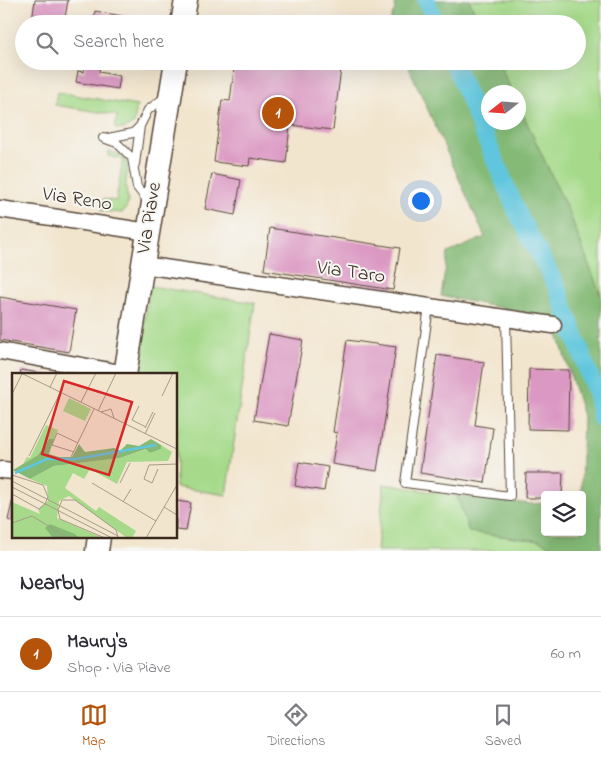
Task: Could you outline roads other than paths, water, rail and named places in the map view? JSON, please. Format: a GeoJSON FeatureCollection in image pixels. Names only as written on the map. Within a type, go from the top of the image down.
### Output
{"type":"FeatureCollection","features":[{"type":"Feature","properties":{"kind":"main road"},"geometry":{"type":"LineString","coordinates":[[184,15],[186,0]]}},
{"type":"Feature","properties":{"kind":"main road","name":"Via Piave"},"geometry":{"type":"LineString","coordinates":[[126,373],[174,70]]}},
{"type":"Feature","properties":{"kind":"main road"},"geometry":{"type":"LineString","coordinates":[[97,551],[99,538]]}},
{"type":"Feature","properties":{"kind":"street","name":"Via Reno"},"geometry":{"type":"LineString","coordinates":[[0,209],[148,232]]}},
{"type":"Feature","properties":{"kind":"street","name":"Via Taro"},"geometry":{"type":"LineString","coordinates":[[143,265],[553,325]]}},
{"type":"Feature","properties":{"kind":"street"},"geometry":{"type":"LineString","coordinates":[[0,352],[120,373]]}},
{"type":"Feature","properties":{"kind":"lane"},"geometry":{"type":"LineString","coordinates":[[134,167],[140,126],[148,110],[170,94]]}},
{"type":"Feature","properties":{"kind":"lane"},"geometry":{"type":"LineString","coordinates":[[140,126],[124,136],[104,138],[117,143],[126,150],[134,167],[137,187],[152,207]]}},
{"type":"Feature","properties":{"kind":"lane"},"geometry":{"type":"LineString","coordinates":[[430,306],[405,483],[510,496],[506,318]]}},
{"type":"Feature","properties":{"kind":"waterway"},"geometry":{"type":"LineString","coordinates":[[426,0],[433,15]]}},
{"type":"Feature","properties":{"kind":"waterway"},"geometry":{"type":"LineString","coordinates":[[457,70],[517,212],[556,285],[597,395],[601,418]]}},
{"type":"Feature","properties":{"kind":"place","name":"Maury's"},"geometry":{"type":"Point","coordinates":[278,113]}}]}
